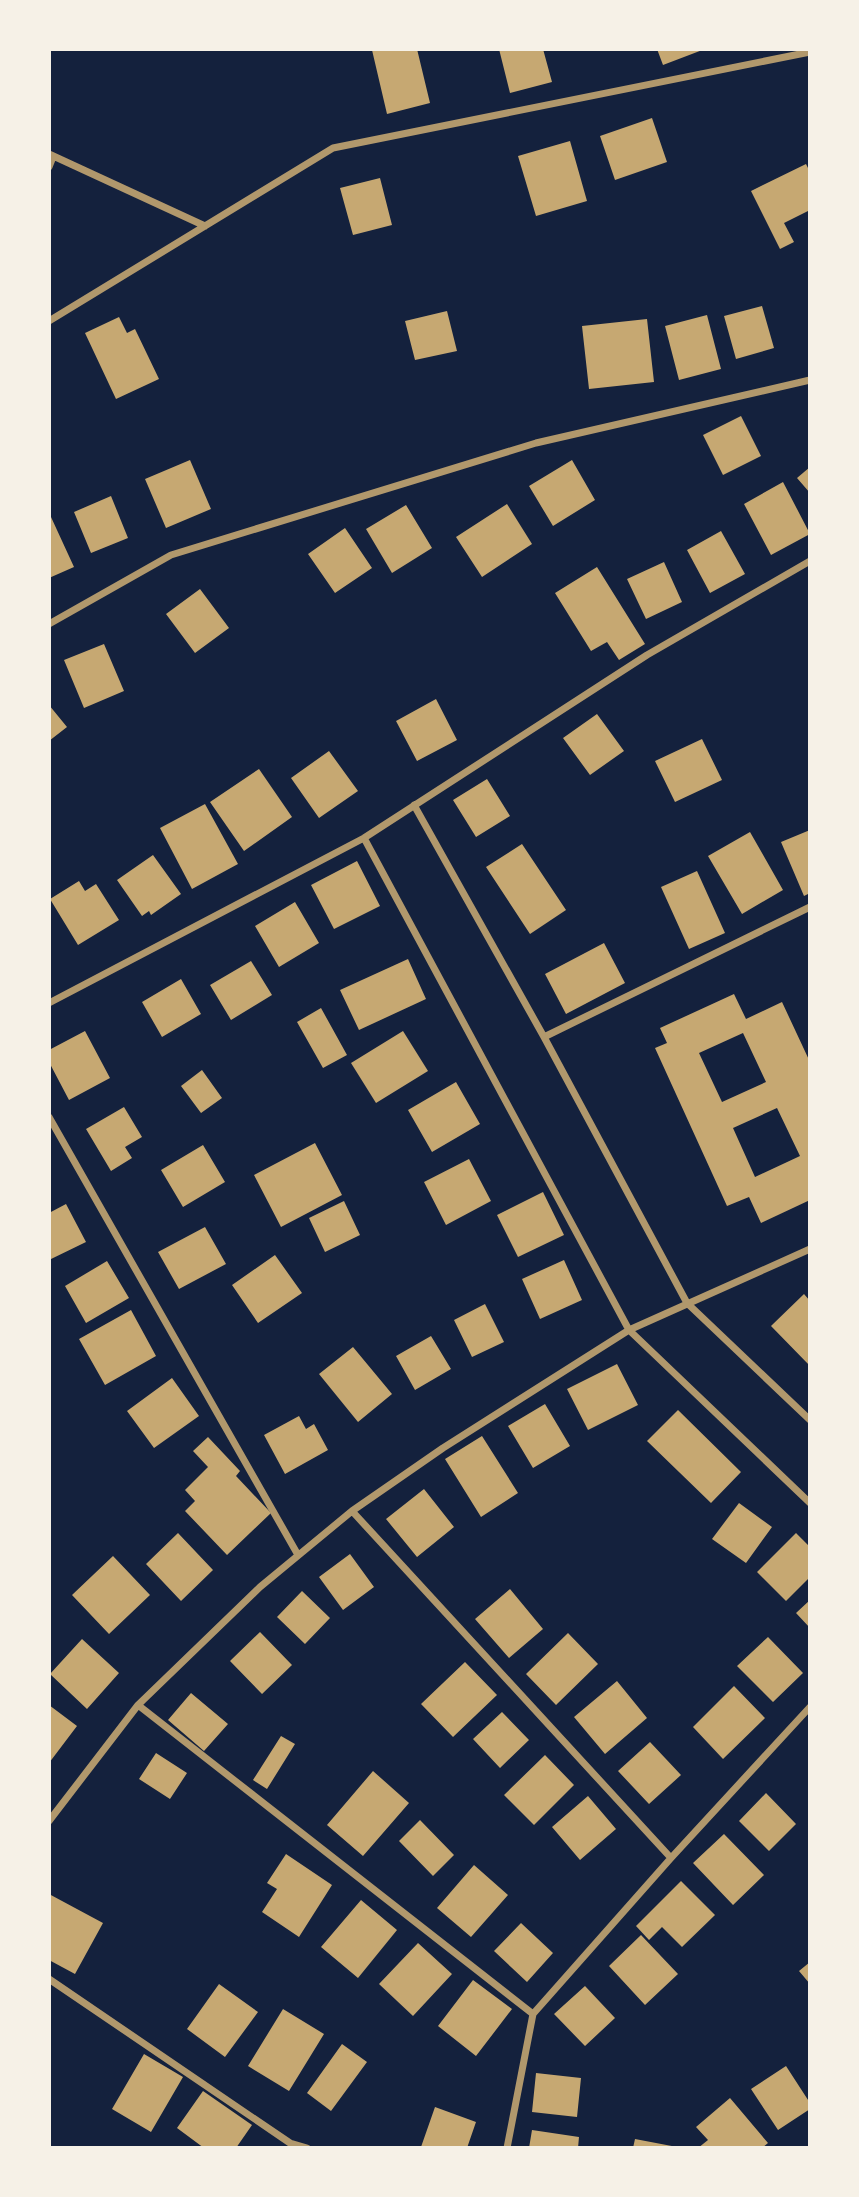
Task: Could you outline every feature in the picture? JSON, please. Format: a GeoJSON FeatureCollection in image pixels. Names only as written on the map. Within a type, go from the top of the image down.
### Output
{"type":"FeatureCollection","features":[{"type":"Feature","properties":{"kind":"street"},"geometry":{"type":"LineString","coordinates":[[49,321],[333,148],[810,52]]}},
{"type":"Feature","properties":{"kind":"street"},"geometry":{"type":"LineString","coordinates":[[49,167],[51,156],[205,226]]}},
{"type":"Feature","properties":{"kind":"street"},"geometry":{"type":"LineString","coordinates":[[49,624],[171,555],[536,443],[810,380]]}},
{"type":"Feature","properties":{"kind":"street"},"geometry":{"type":"LineString","coordinates":[[49,1003],[363,838],[647,655],[810,561]]}},
{"type":"Feature","properties":{"kind":"street"},"geometry":{"type":"LineString","coordinates":[[414,805],[544,1037],[687,1303],[810,1420]]}},
{"type":"Feature","properties":{"kind":"street"},"geometry":{"type":"LineString","coordinates":[[363,838],[629,1330],[810,1503]]}},
{"type":"Feature","properties":{"kind":"street"},"geometry":{"type":"LineString","coordinates":[[544,1037],[810,907]]}},
{"type":"Feature","properties":{"kind":"street"},"geometry":{"type":"LineString","coordinates":[[49,1117],[298,1555]]}},
{"type":"Feature","properties":{"kind":"street"},"geometry":{"type":"LineString","coordinates":[[49,1821],[138,1705],[260,1587],[352,1511],[443,1448],[629,1330],[810,1249]]}},
{"type":"Feature","properties":{"kind":"street"},"geometry":{"type":"LineString","coordinates":[[352,1511],[671,1858]]}},
{"type":"Feature","properties":{"kind":"street"},"geometry":{"type":"LineString","coordinates":[[138,1705],[533,2014]]}},
{"type":"Feature","properties":{"kind":"street"},"geometry":{"type":"LineString","coordinates":[[507,2148],[533,2014],[810,1707]]}},
{"type":"Feature","properties":{"kind":"street"},"geometry":{"type":"LineString","coordinates":[[49,1979],[290,2145],[307,2148]]}},
{"type":"Feature","properties":{"kind":"building"},"geometry":{"type":"Polygon","coordinates":[[[417,49],[430,103],[387,114],[372,50],[417,49]]]}},
{"type":"Feature","properties":{"kind":"building"},"geometry":{"type":"Polygon","coordinates":[[[499,49],[543,49],[552,82],[510,93],[499,49]]]}},
{"type":"Feature","properties":{"kind":"building"},"geometry":{"type":"Polygon","coordinates":[[[657,49],[705,49],[663,65],[657,49]]]}},
{"type":"Feature","properties":{"kind":"building"},"geometry":{"type":"Polygon","coordinates":[[[652,118],[667,162],[615,180],[600,136],[652,118]]]}},
{"type":"Feature","properties":{"kind":"building"},"geometry":{"type":"Polygon","coordinates":[[[570,141],[587,201],[536,216],[518,156],[570,141]]]}},
{"type":"Feature","properties":{"kind":"building"},"geometry":{"type":"Polygon","coordinates":[[[806,164],[810,172],[810,210],[784,223],[794,242],[780,249],[751,191],[806,164]]]}},
{"type":"Feature","properties":{"kind":"building"},"geometry":{"type":"Polygon","coordinates":[[[380,178],[392,225],[353,235],[340,188],[380,178]]]}},
{"type":"Feature","properties":{"kind":"building"},"geometry":{"type":"Polygon","coordinates":[[[762,306],[774,348],[736,359],[724,316],[762,306]]]}},
{"type":"Feature","properties":{"kind":"building"},"geometry":{"type":"Polygon","coordinates":[[[447,311],[457,351],[415,360],[405,321],[447,311]]]}},
{"type":"Feature","properties":{"kind":"building"},"geometry":{"type":"Polygon","coordinates":[[[707,315],[721,369],[679,380],[665,326],[707,315]]]}},
{"type":"Feature","properties":{"kind":"building"},"geometry":{"type":"Polygon","coordinates":[[[119,317],[127,333],[135,329],[159,379],[116,399],[85,333],[119,317]]]}},
{"type":"Feature","properties":{"kind":"building"},"geometry":{"type":"Polygon","coordinates":[[[647,319],[654,382],[589,389],[582,326],[647,319]]]}},
{"type":"Feature","properties":{"kind":"building"},"geometry":{"type":"Polygon","coordinates":[[[741,416],[761,456],[723,475],[703,435],[741,416]]]}},
{"type":"Feature","properties":{"kind":"building"},"geometry":{"type":"Polygon","coordinates":[[[190,460],[211,509],[166,528],[145,479],[190,460]]]}},
{"type":"Feature","properties":{"kind":"building"},"geometry":{"type":"Polygon","coordinates":[[[572,460],[595,500],[553,526],[529,486],[572,460]]]}},
{"type":"Feature","properties":{"kind":"building"},"geometry":{"type":"Polygon","coordinates":[[[810,467],[810,493],[797,478],[810,467]]]}},
{"type":"Feature","properties":{"kind":"building"},"geometry":{"type":"Polygon","coordinates":[[[783,482],[810,534],[771,555],[744,504],[783,482]]]}},
{"type":"Feature","properties":{"kind":"building"},"geometry":{"type":"Polygon","coordinates":[[[111,496],[128,538],[91,553],[74,512],[111,496]]]}},
{"type":"Feature","properties":{"kind":"building"},"geometry":{"type":"Polygon","coordinates":[[[507,504],[532,544],[482,577],[456,537],[507,504]]]}},
{"type":"Feature","properties":{"kind":"building"},"geometry":{"type":"Polygon","coordinates":[[[406,505],[432,548],[392,573],[366,529],[406,505]]]}},
{"type":"Feature","properties":{"kind":"building"},"geometry":{"type":"Polygon","coordinates":[[[51,517],[74,567],[49,578],[49,518],[51,517]]]}},
{"type":"Feature","properties":{"kind":"building"},"geometry":{"type":"Polygon","coordinates":[[[345,528],[372,568],[335,593],[308,554],[345,528]]]}},
{"type":"Feature","properties":{"kind":"building"},"geometry":{"type":"Polygon","coordinates":[[[721,531],[745,574],[710,593],[687,550],[721,531]]]}},
{"type":"Feature","properties":{"kind":"building"},"geometry":{"type":"Polygon","coordinates":[[[664,562],[682,602],[646,619],[627,579],[664,562]]]}},
{"type":"Feature","properties":{"kind":"building"},"geometry":{"type":"Polygon","coordinates":[[[597,567],[645,644],[619,660],[607,642],[591,651],[555,593],[597,567]]]}},
{"type":"Feature","properties":{"kind":"building"},"geometry":{"type":"Polygon","coordinates":[[[200,589],[229,628],[195,653],[166,614],[200,589]]]}},
{"type":"Feature","properties":{"kind":"building"},"geometry":{"type":"Polygon","coordinates":[[[104,644],[124,691],[84,708],[64,660],[104,644]]]}},
{"type":"Feature","properties":{"kind":"building"},"geometry":{"type":"Polygon","coordinates":[[[436,699],[457,740],[417,761],[396,721],[436,699]]]}},
{"type":"Feature","properties":{"kind":"building"},"geometry":{"type":"Polygon","coordinates":[[[49,705],[67,727],[49,741],[49,705]]]}},
{"type":"Feature","properties":{"kind":"building"},"geometry":{"type":"Polygon","coordinates":[[[597,714],[624,751],[590,775],[563,738],[597,714]]]}},
{"type":"Feature","properties":{"kind":"building"},"geometry":{"type":"Polygon","coordinates":[[[702,739],[722,780],[675,802],[655,761],[702,739]]]}},
{"type":"Feature","properties":{"kind":"building"},"geometry":{"type":"Polygon","coordinates":[[[329,751],[358,791],[319,818],[291,778],[329,751]]]}},
{"type":"Feature","properties":{"kind":"building"},"geometry":{"type":"Polygon","coordinates":[[[259,769],[292,817],[244,851],[210,802],[259,769]]]}},
{"type":"Feature","properties":{"kind":"building"},"geometry":{"type":"Polygon","coordinates":[[[487,779],[510,816],[476,837],[453,800],[487,779]]]}},
{"type":"Feature","properties":{"kind":"building"},"geometry":{"type":"Polygon","coordinates":[[[205,804],[238,864],[192,889],[160,828],[205,804]]]}},
{"type":"Feature","properties":{"kind":"building"},"geometry":{"type":"Polygon","coordinates":[[[810,830],[810,893],[804,896],[781,842],[810,830]]]}},
{"type":"Feature","properties":{"kind":"building"},"geometry":{"type":"Polygon","coordinates":[[[750,832],[783,890],[742,914],[708,856],[750,832]]]}},
{"type":"Feature","properties":{"kind":"building"},"geometry":{"type":"Polygon","coordinates":[[[522,844],[566,910],[530,934],[486,867],[522,844]]]}},
{"type":"Feature","properties":{"kind":"building"},"geometry":{"type":"Polygon","coordinates":[[[153,855],[181,894],[151,915],[149,911],[142,916],[117,880],[153,855]]]}},
{"type":"Feature","properties":{"kind":"building"},"geometry":{"type":"Polygon","coordinates":[[[357,861],[380,906],[334,929],[311,885],[357,861]]]}},
{"type":"Feature","properties":{"kind":"building"},"geometry":{"type":"Polygon","coordinates":[[[697,871],[725,933],[689,949],[661,887],[697,871]]]}},
{"type":"Feature","properties":{"kind":"building"},"geometry":{"type":"Polygon","coordinates":[[[79,881],[85,891],[96,884],[119,920],[78,945],[50,899],[79,881]]]}},
{"type":"Feature","properties":{"kind":"building"},"geometry":{"type":"Polygon","coordinates":[[[295,902],[319,943],[279,967],[255,926],[295,902]]]}},
{"type":"Feature","properties":{"kind":"building"},"geometry":{"type":"Polygon","coordinates":[[[604,943],[625,983],[566,1014],[545,974],[604,943]]]}},
{"type":"Feature","properties":{"kind":"building"},"geometry":{"type":"Polygon","coordinates":[[[408,959],[426,999],[359,1030],[340,990],[408,959]]]}},
{"type":"Feature","properties":{"kind":"building"},"geometry":{"type":"Polygon","coordinates":[[[251,961],[272,995],[231,1020],[210,985],[251,961]]]}},
{"type":"Feature","properties":{"kind":"building"},"geometry":{"type":"Polygon","coordinates":[[[181,979],[201,1014],[162,1037],[142,1002],[181,979]]]}},
{"type":"Feature","properties":{"kind":"building"},"geometry":{"type":"Polygon","coordinates":[[[734,994],[746,1019],[782,1002],[810,1062],[810,1200],[761,1223],[749,1197],[727,1206],[655,1048],[667,1043],[660,1028],[734,994]],[[743,1033],[699,1053],[722,1102],[766,1082],[743,1033]],[[777,1108],[733,1128],[755,1177],[800,1156],[777,1108]]]}},
{"type":"Feature","properties":{"kind":"building"},"geometry":{"type":"Polygon","coordinates":[[[321,1008],[347,1055],[323,1068],[297,1022],[321,1008]]]}},
{"type":"Feature","properties":{"kind":"building"},"geometry":{"type":"Polygon","coordinates":[[[85,1031],[110,1078],[69,1100],[49,1062],[49,1050],[85,1031]]]}},
{"type":"Feature","properties":{"kind":"building"},"geometry":{"type":"Polygon","coordinates":[[[403,1031],[428,1071],[376,1103],[351,1063],[403,1031]]]}},
{"type":"Feature","properties":{"kind":"building"},"geometry":{"type":"Polygon","coordinates":[[[202,1070],[222,1098],[201,1113],[181,1086],[202,1070]]]}},
{"type":"Feature","properties":{"kind":"building"},"geometry":{"type":"Polygon","coordinates":[[[456,1082],[480,1124],[432,1152],[408,1110],[456,1082]]]}},
{"type":"Feature","properties":{"kind":"building"},"geometry":{"type":"Polygon","coordinates":[[[124,1107],[142,1137],[125,1147],[132,1158],[111,1171],[86,1129],[124,1107]]]}},
{"type":"Feature","properties":{"kind":"building"},"geometry":{"type":"Polygon","coordinates":[[[315,1143],[342,1195],[281,1227],[254,1175],[315,1143]]]}},
{"type":"Feature","properties":{"kind":"building"},"geometry":{"type":"Polygon","coordinates":[[[203,1145],[225,1182],[183,1207],[161,1170],[203,1145]]]}},
{"type":"Feature","properties":{"kind":"building"},"geometry":{"type":"Polygon","coordinates":[[[469,1159],[491,1201],[446,1225],[424,1182],[469,1159]]]}},
{"type":"Feature","properties":{"kind":"building"},"geometry":{"type":"Polygon","coordinates":[[[543,1192],[564,1235],[518,1257],[497,1215],[543,1192]]]}},
{"type":"Feature","properties":{"kind":"building"},"geometry":{"type":"Polygon","coordinates":[[[344,1201],[360,1235],[325,1252],[309,1218],[344,1201]]]}},
{"type":"Feature","properties":{"kind":"building"},"geometry":{"type":"Polygon","coordinates":[[[66,1204],[86,1242],[49,1260],[49,1213],[66,1204]]]}},
{"type":"Feature","properties":{"kind":"building"},"geometry":{"type":"Polygon","coordinates":[[[205,1227],[226,1264],[179,1289],[158,1252],[205,1227]]]}},
{"type":"Feature","properties":{"kind":"building"},"geometry":{"type":"Polygon","coordinates":[[[275,1255],[302,1293],[258,1323],[232,1285],[275,1255]]]}},
{"type":"Feature","properties":{"kind":"building"},"geometry":{"type":"Polygon","coordinates":[[[564,1260],[582,1300],[540,1319],[522,1279],[564,1260]]]}},
{"type":"Feature","properties":{"kind":"building"},"geometry":{"type":"Polygon","coordinates":[[[107,1261],[129,1298],[86,1323],[65,1286],[107,1261]]]}},
{"type":"Feature","properties":{"kind":"building"},"geometry":{"type":"Polygon","coordinates":[[[804,1294],[810,1301],[810,1366],[771,1326],[804,1294]]]}},
{"type":"Feature","properties":{"kind":"building"},"geometry":{"type":"Polygon","coordinates":[[[485,1304],[504,1342],[472,1357],[454,1320],[485,1304]]]}},
{"type":"Feature","properties":{"kind":"building"},"geometry":{"type":"Polygon","coordinates":[[[131,1310],[156,1356],[105,1385],[79,1339],[131,1310]]]}},
{"type":"Feature","properties":{"kind":"building"},"geometry":{"type":"Polygon","coordinates":[[[431,1336],[451,1369],[415,1390],[396,1356],[431,1336]]]}},
{"type":"Feature","properties":{"kind":"building"},"geometry":{"type":"Polygon","coordinates":[[[353,1347],[392,1394],[358,1422],[319,1374],[353,1347]]]}},
{"type":"Feature","properties":{"kind":"building"},"geometry":{"type":"Polygon","coordinates":[[[617,1364],[638,1405],[588,1430],[567,1389],[617,1364]]]}},
{"type":"Feature","properties":{"kind":"building"},"geometry":{"type":"Polygon","coordinates":[[[172,1378],[199,1416],[154,1448],[127,1411],[172,1378]]]}},
{"type":"Feature","properties":{"kind":"building"},"geometry":{"type":"Polygon","coordinates":[[[545,1404],[570,1446],[533,1468],[508,1426],[545,1404]]]}},
{"type":"Feature","properties":{"kind":"building"},"geometry":{"type":"Polygon","coordinates":[[[678,1410],[741,1472],[711,1503],[647,1441],[678,1410]]]}},
{"type":"Feature","properties":{"kind":"building"},"geometry":{"type":"Polygon","coordinates":[[[299,1416],[306,1429],[314,1424],[328,1450],[285,1474],[264,1435],[299,1416]]]}},
{"type":"Feature","properties":{"kind":"building"},"geometry":{"type":"Polygon","coordinates":[[[482,1436],[518,1493],[481,1517],[445,1459],[482,1436]]]}},
{"type":"Feature","properties":{"kind":"building"},"geometry":{"type":"Polygon","coordinates":[[[208,1437],[240,1471],[236,1476],[271,1513],[227,1555],[185,1511],[195,1501],[185,1490],[208,1467],[193,1451],[208,1437]]]}},
{"type":"Feature","properties":{"kind":"building"},"geometry":{"type":"Polygon","coordinates":[[[424,1489],[454,1527],[417,1557],[386,1519],[424,1489]]]}},
{"type":"Feature","properties":{"kind":"building"},"geometry":{"type":"Polygon","coordinates":[[[739,1503],[772,1527],[746,1563],[712,1539],[739,1503]]]}},
{"type":"Feature","properties":{"kind":"building"},"geometry":{"type":"Polygon","coordinates":[[[178,1533],[213,1570],[181,1601],[146,1564],[178,1533]]]}},
{"type":"Feature","properties":{"kind":"building"},"geometry":{"type":"Polygon","coordinates":[[[796,1533],[810,1547],[810,1577],[786,1601],[757,1572],[796,1533]]]}},
{"type":"Feature","properties":{"kind":"building"},"geometry":{"type":"Polygon","coordinates":[[[350,1554],[374,1587],[343,1610],[319,1577],[350,1554]]]}},
{"type":"Feature","properties":{"kind":"building"},"geometry":{"type":"Polygon","coordinates":[[[113,1556],[150,1595],[109,1634],[72,1595],[113,1556]]]}},
{"type":"Feature","properties":{"kind":"building"},"geometry":{"type":"Polygon","coordinates":[[[510,1589],[543,1629],[509,1658],[475,1619],[510,1589]]]}},
{"type":"Feature","properties":{"kind":"building"},"geometry":{"type":"Polygon","coordinates":[[[302,1591],[330,1618],[305,1644],[277,1617],[302,1591]]]}},
{"type":"Feature","properties":{"kind":"building"},"geometry":{"type":"Polygon","coordinates":[[[810,1600],[810,1628],[796,1613],[810,1600]]]}},
{"type":"Feature","properties":{"kind":"building"},"geometry":{"type":"Polygon","coordinates":[[[260,1632],[292,1665],[262,1694],[230,1661],[260,1632]]]}},
{"type":"Feature","properties":{"kind":"building"},"geometry":{"type":"Polygon","coordinates":[[[568,1633],[598,1664],[556,1705],[526,1674],[568,1633]]]}},
{"type":"Feature","properties":{"kind":"building"},"geometry":{"type":"Polygon","coordinates":[[[768,1637],[803,1673],[773,1702],[737,1666],[768,1637]]]}},
{"type":"Feature","properties":{"kind":"building"},"geometry":{"type":"Polygon","coordinates":[[[82,1639],[119,1673],[87,1709],[50,1674],[82,1639]]]}},
{"type":"Feature","properties":{"kind":"building"},"geometry":{"type":"Polygon","coordinates":[[[465,1662],[497,1695],[453,1737],[421,1704],[465,1662]]]}},
{"type":"Feature","properties":{"kind":"building"},"geometry":{"type":"Polygon","coordinates":[[[617,1681],[647,1718],[605,1754],[574,1717],[617,1681]]]}},
{"type":"Feature","properties":{"kind":"building"},"geometry":{"type":"Polygon","coordinates":[[[734,1686],[765,1718],[723,1759],[693,1727],[734,1686]]]}},
{"type":"Feature","properties":{"kind":"building"},"geometry":{"type":"Polygon","coordinates":[[[191,1693],[228,1724],[204,1751],[168,1720],[191,1693]]]}},
{"type":"Feature","properties":{"kind":"building"},"geometry":{"type":"Polygon","coordinates":[[[49,1705],[77,1726],[49,1763],[49,1705]]]}},
{"type":"Feature","properties":{"kind":"building"},"geometry":{"type":"Polygon","coordinates":[[[502,1712],[529,1740],[500,1768],[473,1739],[502,1712]]]}},
{"type":"Feature","properties":{"kind":"building"},"geometry":{"type":"Polygon","coordinates":[[[281,1736],[295,1744],[267,1789],[253,1780],[281,1736]]]}},
{"type":"Feature","properties":{"kind":"building"},"geometry":{"type":"Polygon","coordinates":[[[650,1742],[681,1775],[649,1804],[618,1771],[650,1742]]]}},
{"type":"Feature","properties":{"kind":"building"},"geometry":{"type":"Polygon","coordinates":[[[156,1753],[187,1773],[170,1799],[139,1779],[156,1753]]]}},
{"type":"Feature","properties":{"kind":"building"},"geometry":{"type":"Polygon","coordinates":[[[545,1755],[574,1785],[534,1825],[504,1795],[545,1755]]]}},
{"type":"Feature","properties":{"kind":"building"},"geometry":{"type":"Polygon","coordinates":[[[373,1771],[409,1803],[363,1856],[327,1825],[373,1771]]]}},
{"type":"Feature","properties":{"kind":"building"},"geometry":{"type":"Polygon","coordinates":[[[766,1793],[796,1824],[769,1851],[739,1821],[766,1793]]]}},
{"type":"Feature","properties":{"kind":"building"},"geometry":{"type":"Polygon","coordinates":[[[588,1796],[616,1829],[580,1860],[552,1827],[588,1796]]]}},
{"type":"Feature","properties":{"kind":"building"},"geometry":{"type":"Polygon","coordinates":[[[420,1820],[454,1855],[433,1876],[399,1841],[420,1820]]]}},
{"type":"Feature","properties":{"kind":"building"},"geometry":{"type":"Polygon","coordinates":[[[724,1834],[764,1875],[733,1905],[693,1863],[724,1834]]]}},
{"type":"Feature","properties":{"kind":"building"},"geometry":{"type":"Polygon","coordinates":[[[286,1854],[332,1885],[299,1937],[262,1912],[277,1889],[267,1883],[286,1854]]]}},
{"type":"Feature","properties":{"kind":"building"},"geometry":{"type":"Polygon","coordinates":[[[474,1865],[508,1895],[471,1937],[437,1908],[474,1865]]]}},
{"type":"Feature","properties":{"kind":"building"},"geometry":{"type":"Polygon","coordinates":[[[681,1881],[715,1915],[682,1947],[662,1927],[649,1940],[636,1926],[681,1881]]]}},
{"type":"Feature","properties":{"kind":"building"},"geometry":{"type":"Polygon","coordinates":[[[49,1894],[103,1923],[75,1974],[49,1960],[49,1894]]]}},
{"type":"Feature","properties":{"kind":"building"},"geometry":{"type":"Polygon","coordinates":[[[361,1900],[397,1930],[358,1978],[321,1947],[361,1900]]]}},
{"type":"Feature","properties":{"kind":"building"},"geometry":{"type":"Polygon","coordinates":[[[521,1923],[553,1953],[527,1982],[494,1951],[521,1923]]]}},
{"type":"Feature","properties":{"kind":"building"},"geometry":{"type":"Polygon","coordinates":[[[641,1935],[678,1974],[645,2005],[609,1966],[641,1935]]]}},
{"type":"Feature","properties":{"kind":"building"},"geometry":{"type":"Polygon","coordinates":[[[418,1943],[452,1974],[413,2016],[379,1984],[418,1943]]]}},
{"type":"Feature","properties":{"kind":"building"},"geometry":{"type":"Polygon","coordinates":[[[810,1962],[810,1984],[799,1971],[810,1962]]]}},
{"type":"Feature","properties":{"kind":"building"},"geometry":{"type":"Polygon","coordinates":[[[473,1980],[512,2009],[476,2056],[438,2026],[473,1980]]]}},
{"type":"Feature","properties":{"kind":"building"},"geometry":{"type":"Polygon","coordinates":[[[219,1984],[258,2012],[225,2057],[187,2029],[219,1984]]]}},
{"type":"Feature","properties":{"kind":"building"},"geometry":{"type":"Polygon","coordinates":[[[585,1986],[615,2018],[585,2046],[554,2014],[585,1986]]]}},
{"type":"Feature","properties":{"kind":"building"},"geometry":{"type":"Polygon","coordinates":[[[283,2009],[324,2034],[289,2091],[248,2066],[283,2009]]]}},
{"type":"Feature","properties":{"kind":"building"},"geometry":{"type":"Polygon","coordinates":[[[342,2044],[367,2062],[331,2111],[307,2093],[342,2044]]]}},
{"type":"Feature","properties":{"kind":"building"},"geometry":{"type":"Polygon","coordinates":[[[144,2054],[183,2077],[151,2132],[112,2109],[144,2054]]]}},
{"type":"Feature","properties":{"kind":"building"},"geometry":{"type":"Polygon","coordinates":[[[786,2066],[810,2103],[810,2109],[778,2130],[751,2089],[786,2066]]]}},
{"type":"Feature","properties":{"kind":"building"},"geometry":{"type":"Polygon","coordinates":[[[536,2073],[581,2078],[577,2117],[532,2112],[536,2073]]]}},
{"type":"Feature","properties":{"kind":"building"},"geometry":{"type":"Polygon","coordinates":[[[203,2091],[252,2125],[236,2148],[204,2148],[177,2128],[203,2091]]]}},
{"type":"Feature","properties":{"kind":"building"},"geometry":{"type":"Polygon","coordinates":[[[730,2098],[768,2143],[762,2148],[698,2148],[708,2140],[696,2127],[730,2098]]]}},
{"type":"Feature","properties":{"kind":"building"},"geometry":{"type":"Polygon","coordinates":[[[435,2107],[476,2122],[467,2148],[421,2147],[435,2107]]]}},
{"type":"Feature","properties":{"kind":"building"},"geometry":{"type":"Polygon","coordinates":[[[532,2130],[579,2137],[578,2148],[529,2148],[532,2130]]]}},
{"type":"Feature","properties":{"kind":"building"},"geometry":{"type":"Polygon","coordinates":[[[635,2139],[677,2147],[677,2148],[633,2148],[635,2139]]]}}]}
